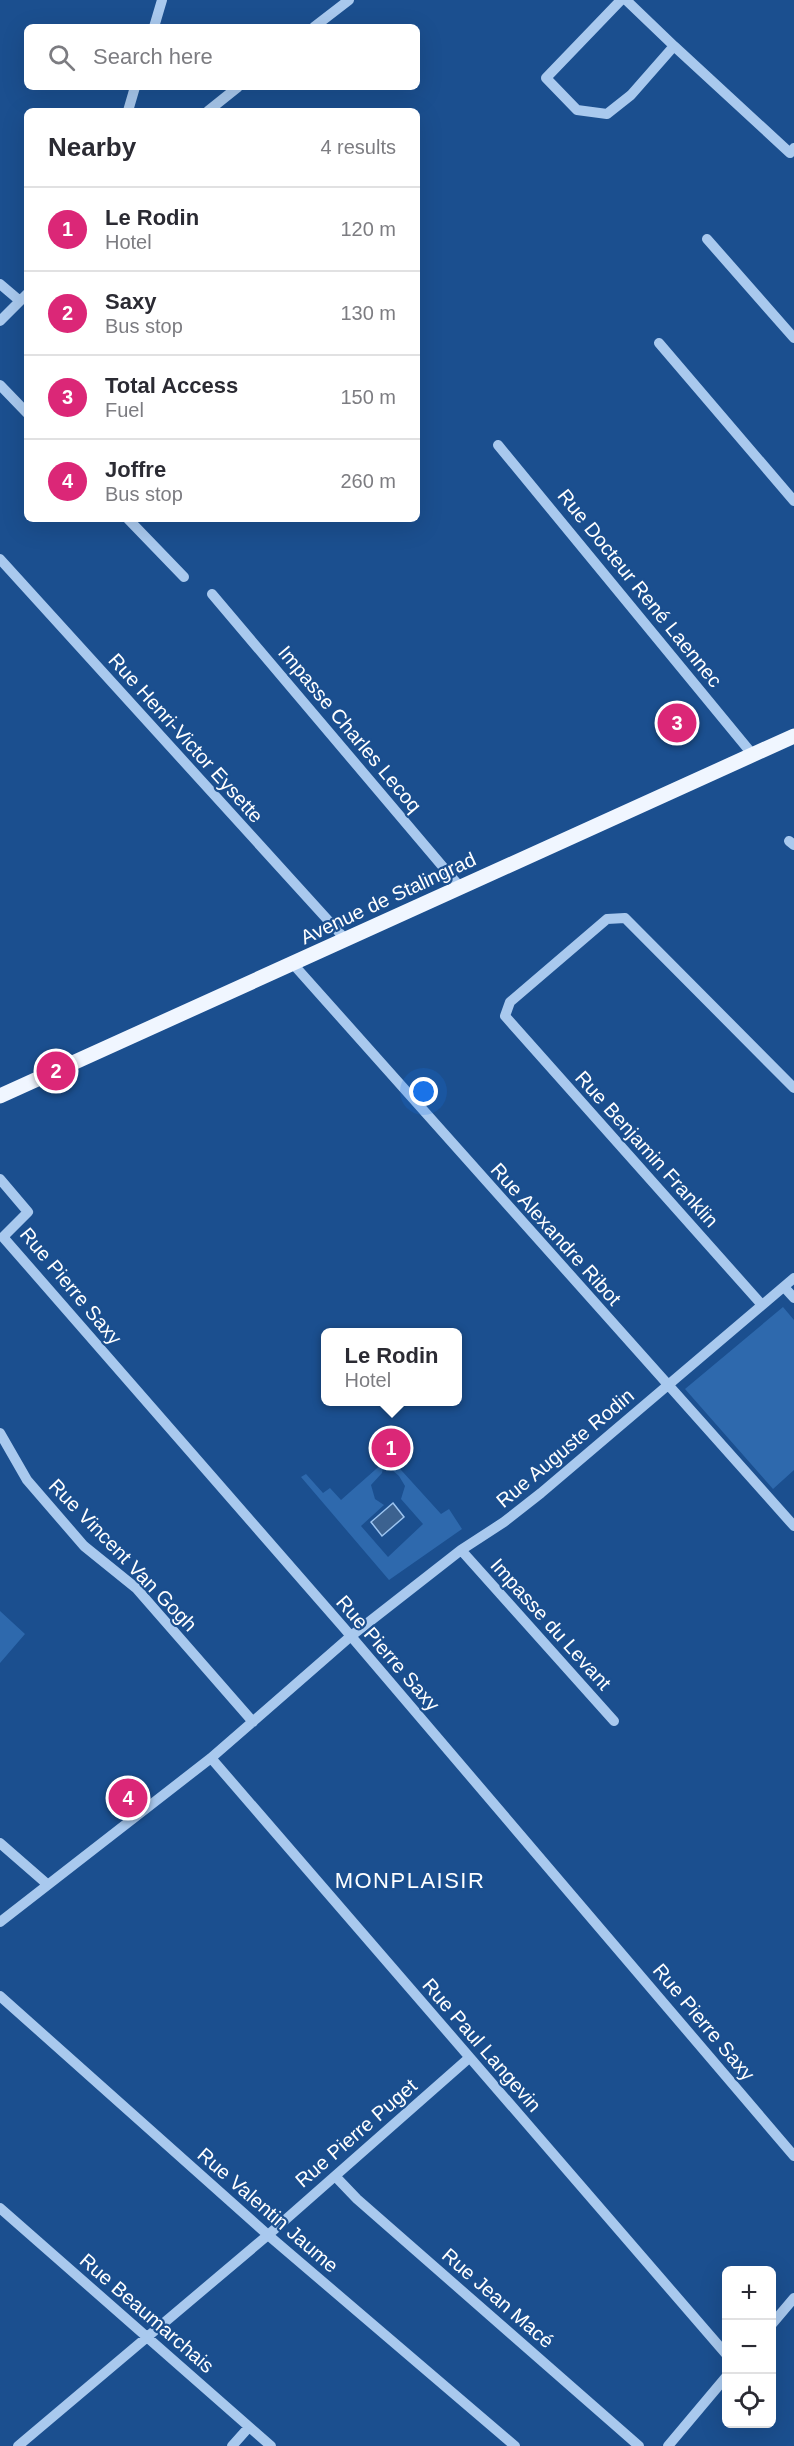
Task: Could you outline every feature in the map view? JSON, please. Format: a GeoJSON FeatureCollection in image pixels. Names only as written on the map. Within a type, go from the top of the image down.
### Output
{"type":"FeatureCollection","features":[{"type":"Feature","properties":{"kind":"main road","name":"Avenue de Stalingrad"},"geometry":{"type":"LineString","coordinates":[[0,1096],[794,736]]}},
{"type":"Feature","properties":{"kind":"street"},"geometry":{"type":"LineString","coordinates":[[155,24],[162,0]]}},
{"type":"Feature","properties":{"kind":"street"},"geometry":{"type":"LineString","coordinates":[[318,24],[349,0]]}},
{"type":"Feature","properties":{"kind":"street"},"geometry":{"type":"LineString","coordinates":[[621,0],[546,78],[577,110],[606,114],[631,95],[674,46]]}},
{"type":"Feature","properties":{"kind":"street"},"geometry":{"type":"LineString","coordinates":[[626,0],[790,153],[794,148]]}},
{"type":"Feature","properties":{"kind":"street"},"geometry":{"type":"LineString","coordinates":[[129,108],[134,90]]}},
{"type":"Feature","properties":{"kind":"street"},"geometry":{"type":"LineString","coordinates":[[212,108],[234,90]]}},
{"type":"Feature","properties":{"kind":"street"},"geometry":{"type":"LineString","coordinates":[[707,239],[794,338]]}},
{"type":"Feature","properties":{"kind":"street"},"geometry":{"type":"LineString","coordinates":[[0,284],[23,298],[0,321]]}},
{"type":"Feature","properties":{"kind":"street"},"geometry":{"type":"LineString","coordinates":[[659,343],[794,501]]}},
{"type":"Feature","properties":{"kind":"street"},"geometry":{"type":"LineString","coordinates":[[0,385],[24,410]]}},
{"type":"Feature","properties":{"kind":"street","name":"Rue Docteur René Laennec"},"geometry":{"type":"LineString","coordinates":[[498,445],[753,755]]}},
{"type":"Feature","properties":{"kind":"street"},"geometry":{"type":"LineString","coordinates":[[131,522],[184,577]]}},
{"type":"Feature","properties":{"kind":"street","name":"Rue Henri-Victor Eysette"},"geometry":{"type":"LineString","coordinates":[[0,559],[346,940]]}},
{"type":"Feature","properties":{"kind":"street","name":"Impasse Charles Lecoq"},"geometry":{"type":"LineString","coordinates":[[212,594],[460,887]]}},
{"type":"Feature","properties":{"kind":"street","name":"Rue Benjamin Franklin"},"geometry":{"type":"LineString","coordinates":[[762,1305],[505,1016],[510,1002],[607,919],[625,918],[794,1088]]}},
{"type":"Feature","properties":{"kind":"street","name":"Rue Alexandre Ribot"},"geometry":{"type":"LineString","coordinates":[[293,964],[794,1526]]}},
{"type":"Feature","properties":{"kind":"street","name":"Rue Pierre Saxy"},"geometry":{"type":"LineString","coordinates":[[0,1179],[28,1212],[3,1237],[351,1636],[794,2156]]}},
{"type":"Feature","properties":{"kind":"street","name":"Rue Auguste Rodin"},"geometry":{"type":"LineString","coordinates":[[0,1922],[211,1758],[351,1636],[461,1550],[504,1522],[541,1493],[794,1278]]}},
{"type":"Feature","properties":{"kind":"street"},"geometry":{"type":"LineString","coordinates":[[784,1287],[794,1298]]}},
{"type":"Feature","properties":{"kind":"street","name":"Rue Vincent Van Gogh"},"geometry":{"type":"LineString","coordinates":[[0,1433],[27,1480],[84,1546],[135,1588],[253,1722]]}},
{"type":"Feature","properties":{"kind":"street","name":"Impasse du Levant"},"geometry":{"type":"LineString","coordinates":[[461,1550],[614,1721]]}},
{"type":"Feature","properties":{"kind":"street","name":"Rue Paul Langevin"},"geometry":{"type":"LineString","coordinates":[[211,1758],[722,2349]]}},
{"type":"Feature","properties":{"kind":"street"},"geometry":{"type":"LineString","coordinates":[[0,1843],[47,1884]]}},
{"type":"Feature","properties":{"kind":"street","name":"Rue Valentin Jaume"},"geometry":{"type":"LineString","coordinates":[[0,1996],[268,2235],[515,2446]]}},
{"type":"Feature","properties":{"kind":"street","name":"Rue Pierre Puget"},"geometry":{"type":"LineString","coordinates":[[18,2446],[268,2235],[469,2058]]}},
{"type":"Feature","properties":{"kind":"street","name":"Rue Jean Macé"},"geometry":{"type":"LineString","coordinates":[[335,2176],[357,2199],[639,2446]]}},
{"type":"Feature","properties":{"kind":"street","name":"Rue Beaumarchais"},"geometry":{"type":"LineString","coordinates":[[0,2208],[271,2446]]}},
{"type":"Feature","properties":{"kind":"street"},"geometry":{"type":"LineString","coordinates":[[775,2320],[794,2298]]}},
{"type":"Feature","properties":{"kind":"street"},"geometry":{"type":"LineString","coordinates":[[668,2446],[722,2382]]}},
{"type":"Feature","properties":{"kind":"street"},"geometry":{"type":"LineString","coordinates":[[232,2446],[249,2427]]}},
{"type":"Feature","properties":{"kind":"shaded area"},"geometry":{"type":"Polygon","coordinates":[[[783,1307],[794,1320],[794,1470],[773,1489],[685,1389],[783,1307]]]}},
{"type":"Feature","properties":{"kind":"shaded area"},"geometry":{"type":"Polygon","coordinates":[[[392,1460],[441,1514],[449,1509],[462,1529],[389,1580],[301,1477],[306,1474],[323,1493],[330,1488],[341,1500],[384,1462],[382,1473],[371,1485],[375,1499],[384,1505],[361,1526],[388,1557],[423,1524],[401,1499],[405,1486],[391,1469],[392,1460]]]}},
{"type":"Feature","properties":{"kind":"shaded area"},"geometry":{"type":"Polygon","coordinates":[[[393,1503],[404,1517],[382,1536],[371,1522],[393,1503]]]}},
{"type":"Feature","properties":{"kind":"shaded area"},"geometry":{"type":"Polygon","coordinates":[[[0,1611],[25,1634],[0,1663],[0,1611]]]}},
{"type":"Feature","properties":{"kind":"place","name":"Total Access"},"geometry":{"type":"Point","coordinates":[677,723]}},
{"type":"Feature","properties":{"kind":"place","name":"Saxy"},"geometry":{"type":"Point","coordinates":[56,1071]}},
{"type":"Feature","properties":{"kind":"place","name":"Le Rodin"},"geometry":{"type":"Point","coordinates":[391,1448]}},
{"type":"Feature","properties":{"kind":"place","name":"Joffre"},"geometry":{"type":"Point","coordinates":[128,1798]}},
{"type":"Feature","properties":{"kind":"district","name":"MONPLAISIR"},"geometry":{"type":"Point","coordinates":[410,1880]}}]}
